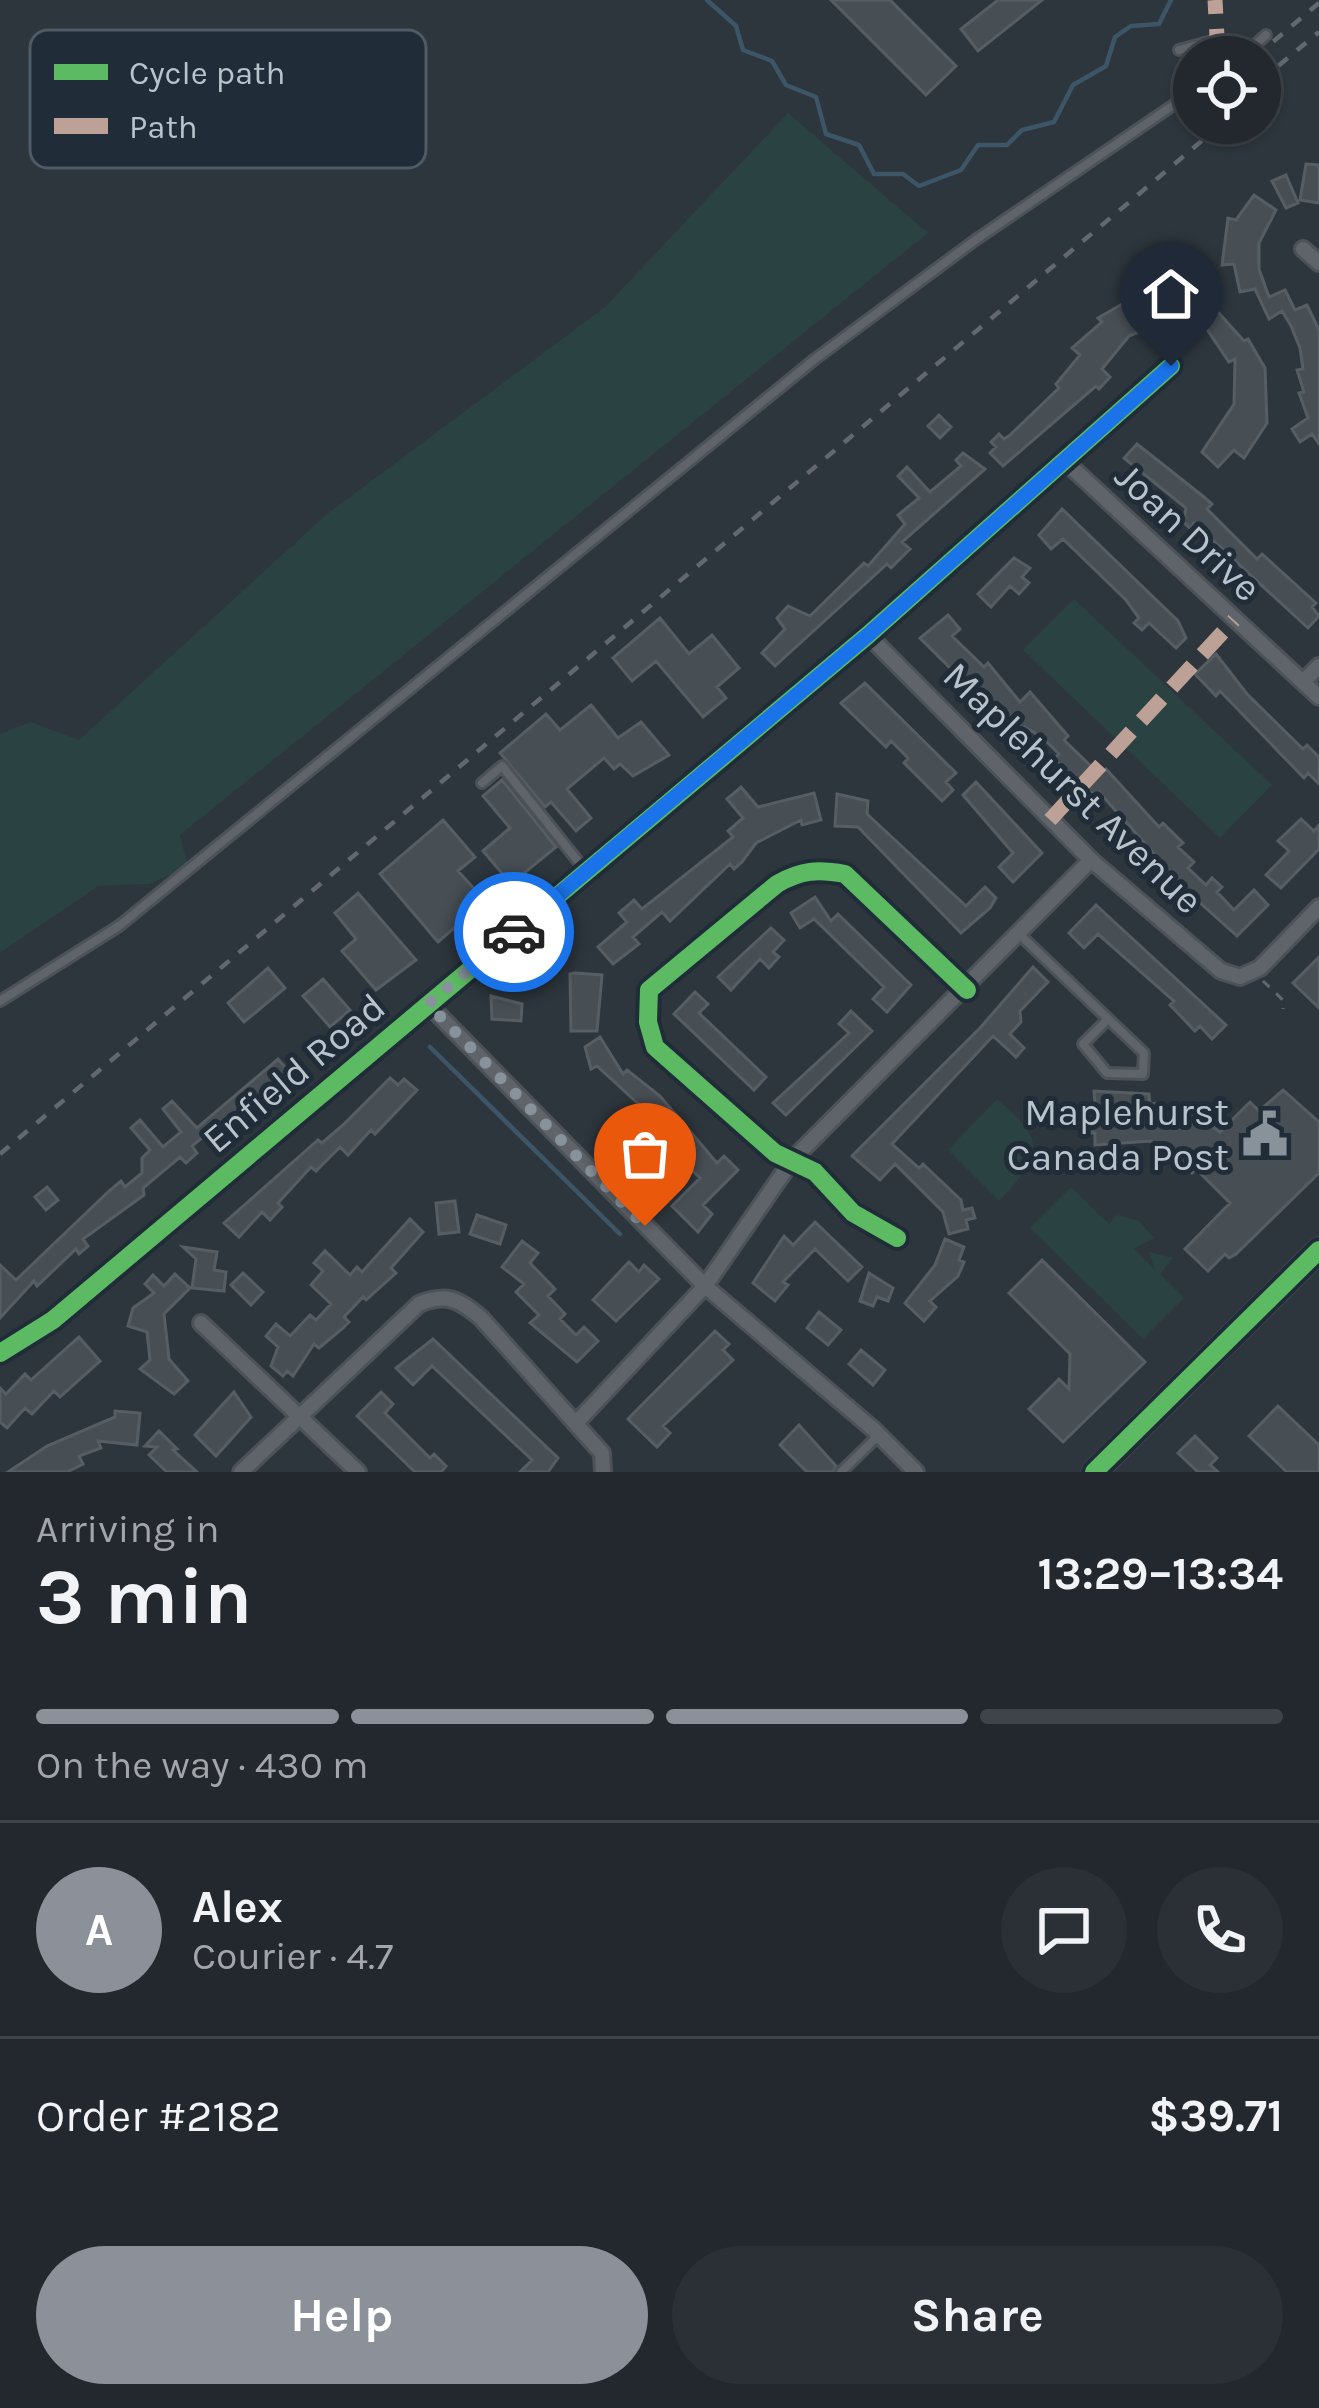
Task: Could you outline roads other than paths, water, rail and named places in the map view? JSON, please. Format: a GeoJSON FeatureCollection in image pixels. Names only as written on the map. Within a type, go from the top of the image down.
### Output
{"type":"FeatureCollection","features":[{"type":"Feature","properties":{"kind":"main road"},"geometry":{"type":"LineString","coordinates":[[1094,1472],[1319,1250]]}},
{"type":"Feature","properties":{"kind":"street"},"geometry":{"type":"LineString","coordinates":[[1304,249],[1319,263]]}},
{"type":"Feature","properties":{"kind":"street","name":"Enfield Road"},"geometry":{"type":"LineString","coordinates":[[0,1354],[53,1321],[868,635],[1171,366]]}},
{"type":"Feature","properties":{"kind":"street","name":"Joan Drive"},"geometry":{"type":"LineString","coordinates":[[1066,463],[1319,697]]}},
{"type":"Feature","properties":{"kind":"street","name":"Maplehurst Avenue"},"geometry":{"type":"LineString","coordinates":[[868,635],[1091,860],[1221,971],[1247,974],[1319,907]]}},
{"type":"Feature","properties":{"kind":"street"},"geometry":{"type":"LineString","coordinates":[[1304,682],[1319,667]]}},
{"type":"Feature","properties":{"kind":"street"},"geometry":{"type":"LineString","coordinates":[[576,1423],[705,1286],[793,1159],[967,990],[1091,860]]}},
{"type":"Feature","properties":{"kind":"street"},"geometry":{"type":"LineString","coordinates":[[897,1238],[853,1213],[815,1172],[775,1153],[655,1047],[648,1022],[649,990],[777,884],[798,872],[821,870],[845,874],[967,990]]}},
{"type":"Feature","properties":{"kind":"street"},"geometry":{"type":"LineString","coordinates":[[428,1004],[705,1286],[916,1472]]}},
{"type":"Feature","properties":{"kind":"street"},"geometry":{"type":"LineString","coordinates":[[241,1472],[419,1304],[438,1296],[460,1300],[481,1318],[602,1453],[602,1472]]}},
{"type":"Feature","properties":{"kind":"street"},"geometry":{"type":"LineString","coordinates":[[201,1323],[358,1472]]}},
{"type":"Feature","properties":{"kind":"lane"},"geometry":{"type":"LineString","coordinates":[[0,1001],[119,926],[815,359],[974,241],[1173,106]]}},
{"type":"Feature","properties":{"kind":"lane"},"geometry":{"type":"LineString","coordinates":[[482,783],[502,766],[586,871]]}},
{"type":"Feature","properties":{"kind":"lane"},"geometry":{"type":"LineString","coordinates":[[1020,934],[1144,1053],[1143,1074],[1107,1073],[1083,1043],[1106,1021]]}},
{"type":"Feature","properties":{"kind":"lane"},"geometry":{"type":"LineString","coordinates":[[842,1472],[879,1435]]}},
{"type":"Feature","properties":{"kind":"waterway"},"geometry":{"type":"LineString","coordinates":[[707,0],[736,26],[743,50],[772,61],[786,85],[816,97],[826,134],[859,145],[874,174],[903,174],[919,186],[961,170],[978,145],[1007,145],[1022,130],[1054,122],[1073,85],[1106,66],[1115,37],[1131,26],[1159,24],[1171,0]]}},
{"type":"Feature","properties":{"kind":"waterway"},"geometry":{"type":"LineString","coordinates":[[430,1047],[620,1234]]}},
{"type":"Feature","properties":{"kind":"railway"},"geometry":{"type":"LineString","coordinates":[[1280,36],[1319,3]]}},
{"type":"Feature","properties":{"kind":"railway"},"geometry":{"type":"LineString","coordinates":[[1281,64],[1319,32]]}},
{"type":"Feature","properties":{"kind":"railway"},"geometry":{"type":"LineString","coordinates":[[0,1154],[1198,144]]}},
{"type":"Feature","properties":{"kind":"place","name":"Maplehurst Canada Post"},"geometry":{"type":"Point","coordinates":[1265,1134]}}]}
